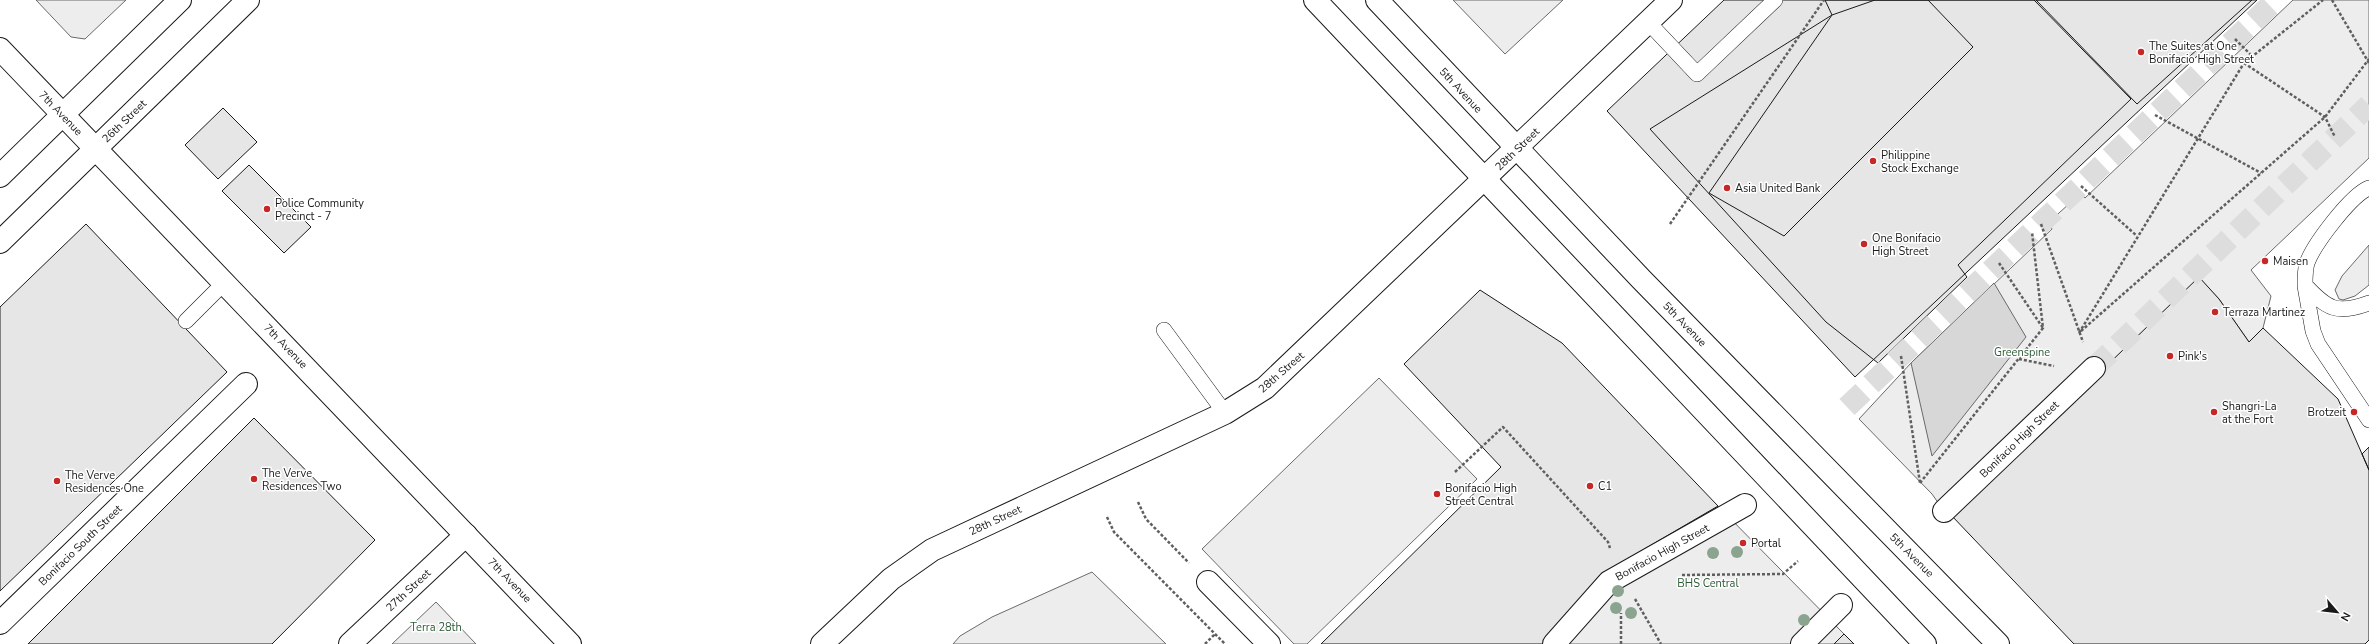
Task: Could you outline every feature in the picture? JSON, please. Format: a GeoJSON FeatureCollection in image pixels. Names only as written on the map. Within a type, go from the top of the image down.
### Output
{"type":"FeatureCollection","features":[{"type":"Feature","properties":{"kind":"street"},"geometry":{"type":"LineString","coordinates":[[0,176],[180,0]]}},
{"type":"Feature","properties":{"kind":"street","name":"26th Street"},"geometry":{"type":"LineString","coordinates":[[0,242],[248,0]]}},
{"type":"Feature","properties":{"kind":"street"},"geometry":{"type":"LineString","coordinates":[[1316,0],[1925,644]]}},
{"type":"Feature","properties":{"kind":"street","name":"5th Avenue"},"geometry":{"type":"LineString","coordinates":[[1377,0],[1517,148],[1998,644]]}},
{"type":"Feature","properties":{"kind":"street","name":"28th Street"},"geometry":{"type":"LineString","coordinates":[[822,644],[891,579],[932,550],[1225,413],[1265,388],[1671,0]]}},
{"type":"Feature","properties":{"kind":"street","name":"7th Avenue"},"geometry":{"type":"LineString","coordinates":[[0,50],[225,282],[570,644]]}},
{"type":"Feature","properties":{"kind":"street","name":"Bonifacio High Street"},"geometry":{"type":"LineString","coordinates":[[1944,511],[2094,368]]}},
{"type":"Feature","properties":{"kind":"street","name":"Bonifacio South Street"},"geometry":{"type":"LineString","coordinates":[[0,623],[246,384]]}},
{"type":"Feature","properties":{"kind":"street","name":"Bonifacio High Street"},"geometry":{"type":"LineString","coordinates":[[1554,644],[1609,582],[1745,505]]}},
{"type":"Feature","properties":{"kind":"street","name":"27th Street"},"geometry":{"type":"LineString","coordinates":[[350,644],[466,535]]}},
{"type":"Feature","properties":{"kind":"street"},"geometry":{"type":"LineString","coordinates":[[1208,582],[1269,644]]}},
{"type":"Feature","properties":{"kind":"street"},"geometry":{"type":"LineString","coordinates":[[1802,644],[1841,605]]}},
{"type":"Feature","properties":{"kind":"lane"},"geometry":{"type":"LineString","coordinates":[[1648,22],[1697,74],[1775,0]]}},
{"type":"Feature","properties":{"kind":"lane"},"geometry":{"type":"LineString","coordinates":[[2369,188],[2335,220],[2317,243],[2306,265],[2305,285],[2313,331],[2318,344],[2369,420]]}},
{"type":"Feature","properties":{"kind":"lane"},"geometry":{"type":"LineString","coordinates":[[186,321],[225,282]]}},
{"type":"Feature","properties":{"kind":"lane"},"geometry":{"type":"LineString","coordinates":[[2305,285],[2318,300],[2334,309],[2352,309],[2369,302]]}},
{"type":"Feature","properties":{"kind":"lane"},"geometry":{"type":"LineString","coordinates":[[1164,330],[1225,413]]}},
{"type":"Feature","properties":{"kind":"path"},"geometry":{"type":"LineString","coordinates":[[1670,224],[1824,0]]}},
{"type":"Feature","properties":{"kind":"path"},"geometry":{"type":"LineString","coordinates":[[2079,333],[2199,139],[2244,63],[2323,0]]}},
{"type":"Feature","properties":{"kind":"path"},"geometry":{"type":"LineString","coordinates":[[2332,0],[2368,63]]}},
{"type":"Feature","properties":{"kind":"path"},"geometry":{"type":"LineString","coordinates":[[2235,39],[2253,57]]}},
{"type":"Feature","properties":{"kind":"path"},"geometry":{"type":"LineString","coordinates":[[2079,333],[2325,117],[2368,63],[2369,59]]}},
{"type":"Feature","properties":{"kind":"path"},"geometry":{"type":"LineString","coordinates":[[2244,63],[2325,117],[2335,138]]}},
{"type":"Feature","properties":{"kind":"path"},"geometry":{"type":"LineString","coordinates":[[2155,115],[2261,173]]}},
{"type":"Feature","properties":{"kind":"path"},"geometry":{"type":"LineString","coordinates":[[2081,186],[2138,236]]}},
{"type":"Feature","properties":{"kind":"path"},"geometry":{"type":"LineString","coordinates":[[2041,224],[2079,333]]}},
{"type":"Feature","properties":{"kind":"path"},"geometry":{"type":"LineString","coordinates":[[1902,356],[1920,484],[2043,328],[2032,232]]}},
{"type":"Feature","properties":{"kind":"path"},"geometry":{"type":"LineString","coordinates":[[2000,263],[2043,328]]}},
{"type":"Feature","properties":{"kind":"path"},"geometry":{"type":"LineString","coordinates":[[2019,359],[2060,367]]}},
{"type":"Feature","properties":{"kind":"path"},"geometry":{"type":"LineString","coordinates":[[1455,472],[1503,427],[1608,542],[1611,549]]}},
{"type":"Feature","properties":{"kind":"path"},"geometry":{"type":"LineString","coordinates":[[1138,502],[1146,519],[1208,582]]}},
{"type":"Feature","properties":{"kind":"path"},"geometry":{"type":"LineString","coordinates":[[1107,516],[1114,532],[1225,644]]}},
{"type":"Feature","properties":{"kind":"path"},"geometry":{"type":"LineString","coordinates":[[1675,575],[1783,574],[1798,561]]}},
{"type":"Feature","properties":{"kind":"path"},"geometry":{"type":"LineString","coordinates":[[1621,575],[1661,644]]}},
{"type":"Feature","properties":{"kind":"path"},"geometry":{"type":"LineString","coordinates":[[1204,644],[1215,634]]}},
{"type":"Feature","properties":{"kind":"shaded area"},"geometry":{"type":"Polygon","coordinates":[[[36,0],[126,0],[85,39],[71,37],[36,0]]]}},
{"type":"Feature","properties":{"kind":"shaded area"},"geometry":{"type":"Polygon","coordinates":[[[1453,0],[1563,0],[1505,54],[1453,0]]]}},
{"type":"Feature","properties":{"kind":"shaded area","name":"Greenspine"},"geometry":{"type":"Polygon","coordinates":[[[2293,0],[2369,0],[2369,158],[2251,270],[2271,296],[2263,328],[2249,342],[2219,299],[2199,278],[1951,515],[1944,511],[1932,494],[1859,419],[1911,363],[2052,229],[2049,222],[2080,194],[2085,198],[2293,0]]]}},
{"type":"Feature","properties":{"kind":"shaded area"},"geometry":{"type":"Polygon","coordinates":[[[2369,245],[2369,285],[2355,296],[2343,300],[2339,299],[2335,290],[2342,276],[2369,245]]]}},
{"type":"Feature","properties":{"kind":"shaded area"},"geometry":{"type":"Polygon","coordinates":[[[1994,283],[2026,337],[1932,456],[1911,363],[1994,283]]]}},
{"type":"Feature","properties":{"kind":"shaded area"},"geometry":{"type":"Polygon","coordinates":[[[1379,378],[1477,479],[1307,644],[1294,644],[1202,549],[1379,378]]]}},
{"type":"Feature","properties":{"kind":"shaded area","name":"BHS Central"},"geometry":{"type":"Polygon","coordinates":[[[1718,506],[1844,634],[1834,644],[1543,644],[1600,575],[1718,506]]]}},
{"type":"Feature","properties":{"kind":"shaded area"},"geometry":{"type":"Polygon","coordinates":[[[1092,572],[1166,644],[953,644],[960,636],[992,617],[1092,572]]]}},
{"type":"Feature","properties":{"kind":"shaded area","name":"Terra 28th"},"geometry":{"type":"Polygon","coordinates":[[[436,602],[476,644],[392,644],[436,602]]]}},
{"type":"Feature","properties":{"kind":"building","name":"Philippine Stock Exchange"},"geometry":{"type":"Polygon","coordinates":[[[1724,0],[2257,0],[1855,377],[1607,111],[1724,0]]]}},
{"type":"Feature","properties":{"kind":"building","name":"Philippine Stock Exchange"},"geometry":{"type":"Polygon","coordinates":[[[1825,0],[2034,0],[2131,99],[1958,265],[1967,277],[1878,363],[1826,322],[1650,129],[1832,15],[1825,0]]]}},
{"type":"Feature","properties":{"kind":"building"},"geometry":{"type":"Polygon","coordinates":[[[1875,0],[1928,0],[1973,47],[1784,236],[1709,193],[1832,15],[1875,0]]]}},
{"type":"Feature","properties":{"kind":"building","name":"The Suites at One Bonifacio High Street"},"geometry":{"type":"Polygon","coordinates":[[[2036,0],[2252,0],[2137,104],[2036,0]]]}},
{"type":"Feature","properties":{"kind":"building"},"geometry":{"type":"Polygon","coordinates":[[[223,108],[257,142],[218,179],[185,145],[223,108]]]}},
{"type":"Feature","properties":{"kind":"building","name":"Police Community Precinct - 7"},"geometry":{"type":"Polygon","coordinates":[[[249,165],[311,227],[284,253],[222,191],[249,165]]]}},
{"type":"Feature","properties":{"kind":"building","name":"The Verve Residences One"},"geometry":{"type":"Polygon","coordinates":[[[86,224],[227,372],[0,591],[0,307],[86,224]]]}},
{"type":"Feature","properties":{"kind":"building","name":"Shangri-La at the Fort"},"geometry":{"type":"Polygon","coordinates":[[[2199,277],[2219,299],[2249,342],[2263,328],[2338,399],[2369,470],[2369,640],[2365,644],[2074,644],[1951,515],[2199,277]]]}},
{"type":"Feature","properties":{"kind":"building","name":"C1"},"geometry":{"type":"Polygon","coordinates":[[[1480,290],[1562,343],[1718,506],[1600,575],[1543,644],[1321,644],[1501,467],[1404,364],[1480,290]]]}},
{"type":"Feature","properties":{"kind":"building","name":"The Verve Residences Two"},"geometry":{"type":"Polygon","coordinates":[[[254,418],[375,540],[272,644],[28,644],[254,418]]]}},
{"type":"Feature","properties":{"kind":"building"},"geometry":{"type":"Polygon","coordinates":[[[2369,447],[2369,470],[2362,454],[2369,447]]]}},
{"type":"Feature","properties":{"kind":"building"},"geometry":{"type":"Polygon","coordinates":[[[1844,634],[1854,644],[1834,644],[1844,634]]]}},
{"type":"Feature","properties":{"kind":"tunnel"},"geometry":{"type":"LineString","coordinates":[[1847,407],[2276,0]]}},
{"type":"Feature","properties":{"kind":"tunnel"},"geometry":{"type":"LineString","coordinates":[[2094,368],[2369,105]]}},
{"type":"Feature","properties":{"kind":"place","name":"The Suites at One Bonifacio High Street"},"geometry":{"type":"Point","coordinates":[2141,52]}},
{"type":"Feature","properties":{"kind":"place","name":"Philippine Stock Exchange"},"geometry":{"type":"Point","coordinates":[1873,161]}},
{"type":"Feature","properties":{"kind":"place","name":"Asia United Bank"},"geometry":{"type":"Point","coordinates":[1727,188]}},
{"type":"Feature","properties":{"kind":"place","name":"Police Community Precinct - 7"},"geometry":{"type":"Point","coordinates":[267,209]}},
{"type":"Feature","properties":{"kind":"place","name":"One Bonifacio High Street"},"geometry":{"type":"Point","coordinates":[1864,244]}},
{"type":"Feature","properties":{"kind":"place","name":"Maisen"},"geometry":{"type":"Point","coordinates":[2265,261]}},
{"type":"Feature","properties":{"kind":"place","name":"Terraza Martinez"},"geometry":{"type":"Point","coordinates":[2215,312]}},
{"type":"Feature","properties":{"kind":"place","name":"Pink's"},"geometry":{"type":"Point","coordinates":[2170,356]}},
{"type":"Feature","properties":{"kind":"place","name":"Shangri-La at the Fort"},"geometry":{"type":"Point","coordinates":[2214,412]}},
{"type":"Feature","properties":{"kind":"place","name":"Brotzeit"},"geometry":{"type":"Point","coordinates":[2354,412]}},
{"type":"Feature","properties":{"kind":"place","name":"The Verve Residences Two"},"geometry":{"type":"Point","coordinates":[254,479]}},
{"type":"Feature","properties":{"kind":"place","name":"The Verve Residences One"},"geometry":{"type":"Point","coordinates":[57,481]}},
{"type":"Feature","properties":{"kind":"place","name":"C1"},"geometry":{"type":"Point","coordinates":[1590,486]}},
{"type":"Feature","properties":{"kind":"place","name":"Bonifacio High Street Central"},"geometry":{"type":"Point","coordinates":[1437,494]}},
{"type":"Feature","properties":{"kind":"place","name":"Portal"},"geometry":{"type":"Point","coordinates":[1743,543]}}]}
